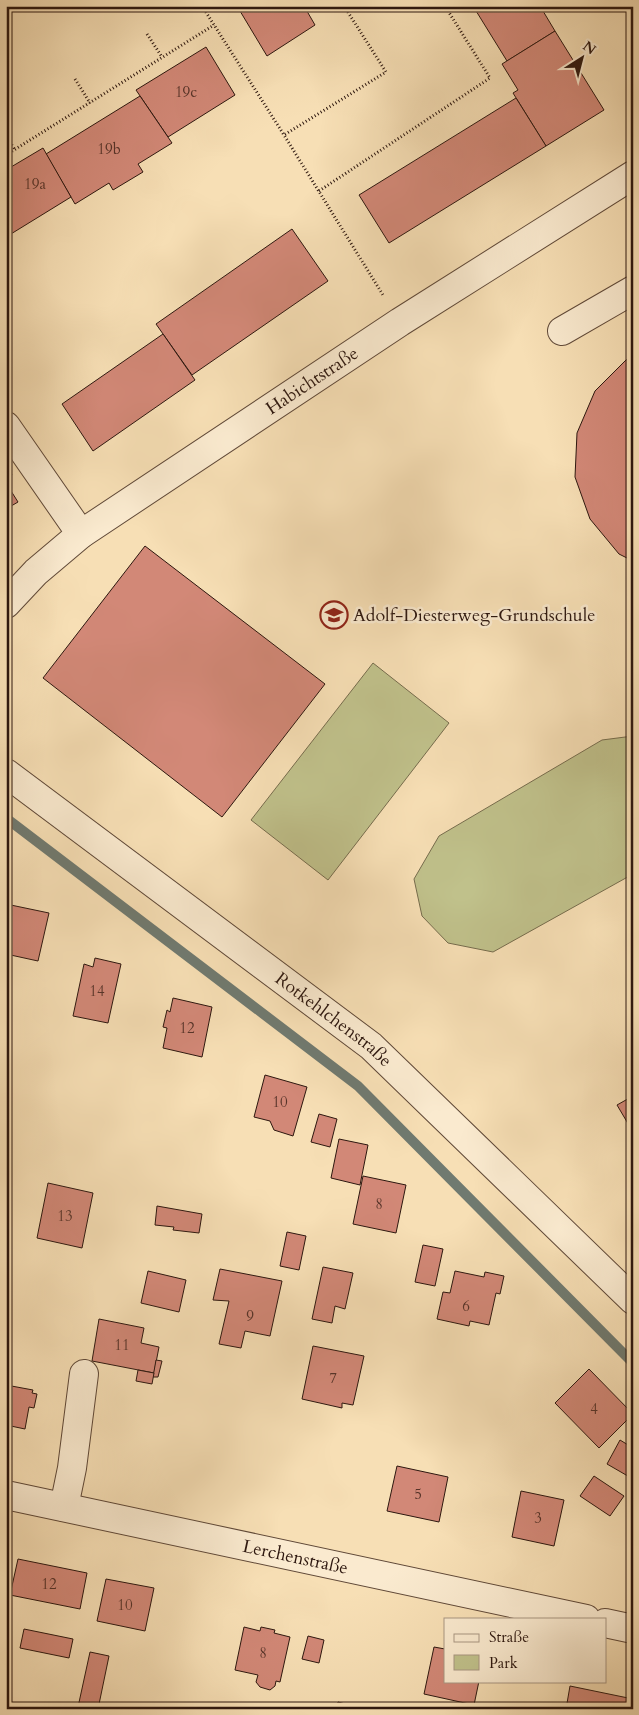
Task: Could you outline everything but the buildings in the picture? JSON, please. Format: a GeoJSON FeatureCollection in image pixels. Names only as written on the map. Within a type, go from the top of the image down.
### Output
{"type":"FeatureCollection","features":[{"type":"Feature","properties":{"kind":"street","name":"Habichtstraße"},"geometry":{"type":"LineString","coordinates":[[6,604],[36,572],[81,534],[400,322],[633,175]]}},
{"type":"Feature","properties":{"kind":"street"},"geometry":{"type":"LineString","coordinates":[[562,331],[633,290]]}},
{"type":"Feature","properties":{"kind":"street"},"geometry":{"type":"LineString","coordinates":[[6,426],[81,534]]}},
{"type":"Feature","properties":{"kind":"street","name":"Rotkehlchenstraße"},"geometry":{"type":"LineString","coordinates":[[6,773],[371,1046],[633,1300]]}},
{"type":"Feature","properties":{"kind":"street"},"geometry":{"type":"LineString","coordinates":[[64,1507],[72,1468],[84,1374]]}},
{"type":"Feature","properties":{"kind":"street","name":"Lerchenstraße"},"geometry":{"type":"LineString","coordinates":[[6,1495],[581,1618]]}},
{"type":"Feature","properties":{"kind":"street"},"geometry":{"type":"LineString","coordinates":[[606,1623],[633,1629]]}},
{"type":"Feature","properties":{"kind":"path"},"geometry":{"type":"LineString","coordinates":[[202,6],[400,322]]}},
{"type":"Feature","properties":{"kind":"path"},"geometry":{"type":"LineString","coordinates":[[284,135],[386,72],[344,6]]}},
{"type":"Feature","properties":{"kind":"path"},"geometry":{"type":"LineString","coordinates":[[319,191],[490,78],[445,6]]}},
{"type":"Feature","properties":{"kind":"path"},"geometry":{"type":"LineString","coordinates":[[6,155],[214,25]]}},
{"type":"Feature","properties":{"kind":"path"},"geometry":{"type":"LineString","coordinates":[[148,34],[162,57]]}},
{"type":"Feature","properties":{"kind":"path"},"geometry":{"type":"LineString","coordinates":[[75,78],[90,102]]}},
{"type":"Feature","properties":{"kind":"path"},"geometry":{"type":"LineString","coordinates":[[6,136],[15,150]]}},
{"type":"Feature","properties":{"kind":"green space"},"geometry":{"type":"Polygon","coordinates":[[[373,663],[449,723],[328,880],[251,820],[373,663]]]}},
{"type":"Feature","properties":{"kind":"green space"},"geometry":{"type":"Polygon","coordinates":[[[633,736],[633,874],[493,952],[448,943],[422,916],[414,879],[439,836],[602,740],[633,736]]]}},
{"type":"Feature","properties":{"kind":"waterway"},"geometry":{"type":"LineString","coordinates":[[6,818],[358,1086],[633,1363]]}},
{"type":"Feature","properties":{"kind":"place","name":"Adolf-Diesterweg-Grundschule"},"geometry":{"type":"Point","coordinates":[334,615]}}]}
